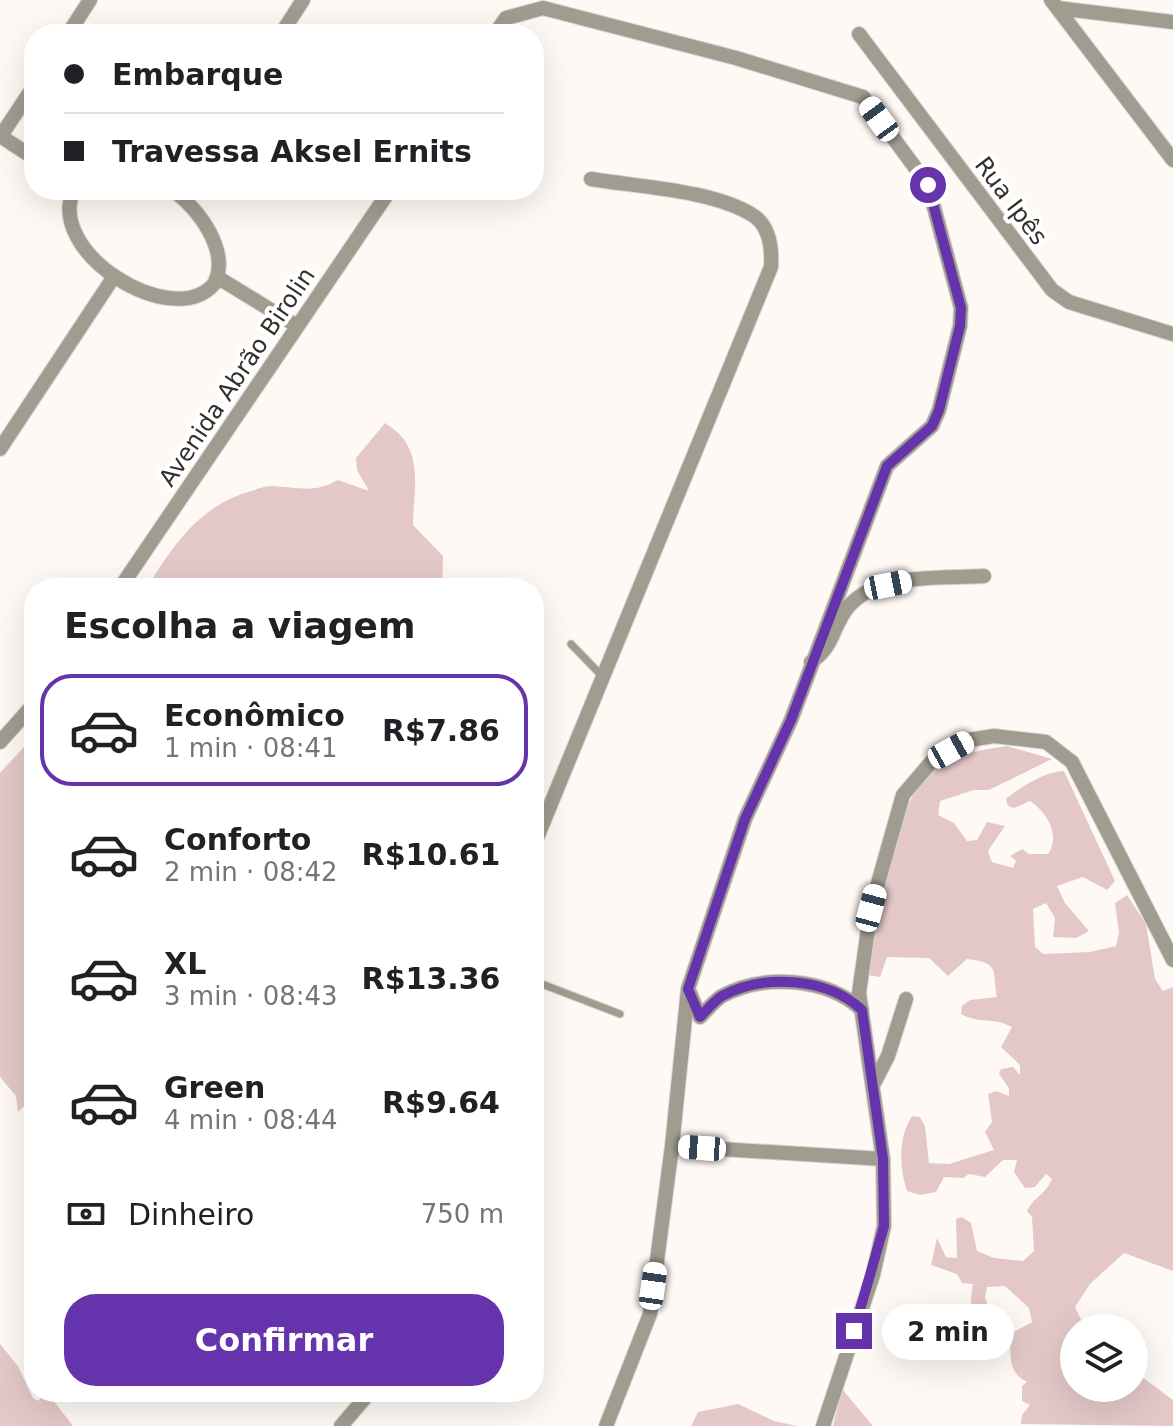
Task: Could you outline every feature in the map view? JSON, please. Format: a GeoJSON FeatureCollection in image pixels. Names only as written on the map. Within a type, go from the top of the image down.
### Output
{"type":"FeatureCollection","features":[{"type":"Feature","properties":{"kind":"street"},"geometry":{"type":"LineString","coordinates":[[74,24],[90,0]]}},
{"type":"Feature","properties":{"kind":"street"},"geometry":{"type":"LineString","coordinates":[[287,24],[303,0]]}},
{"type":"Feature","properties":{"kind":"street"},"geometry":{"type":"LineString","coordinates":[[1054,4],[1173,22]]}},
{"type":"Feature","properties":{"kind":"street"},"geometry":{"type":"LineString","coordinates":[[1054,4],[1173,160]]}},
{"type":"Feature","properties":{"kind":"street"},"geometry":{"type":"LineString","coordinates":[[502,24],[506,18],[543,8],[736,58],[863,97],[928,185],[961,308],[960,326],[932,426],[887,466],[791,720],[745,819],[688,989],[650,1314],[606,1426]]}},
{"type":"Feature","properties":{"kind":"street","name":"Rua Ipês"},"geometry":{"type":"LineString","coordinates":[[859,34],[1052,290],[1069,302],[1173,334]]}},
{"type":"Feature","properties":{"kind":"street"},"geometry":{"type":"LineString","coordinates":[[24,101],[0,137],[24,152]]}},
{"type":"Feature","properties":{"kind":"street"},"geometry":{"type":"LineString","coordinates":[[544,820],[771,267],[772,244],[757,217],[714,200],[591,179]]}},
{"type":"Feature","properties":{"kind":"street"},"geometry":{"type":"LineString","coordinates":[[72,200],[69,211],[75,229],[94,261],[113,278],[136,289],[174,297],[205,292],[217,277],[218,263],[208,232],[195,210],[184,200]]}},
{"type":"Feature","properties":{"kind":"street","name":"Avenida Abrão Birolin"},"geometry":{"type":"LineString","coordinates":[[127,578],[383,200]]}},
{"type":"Feature","properties":{"kind":"street"},"geometry":{"type":"LineString","coordinates":[[217,277],[297,326]]}},
{"type":"Feature","properties":{"kind":"street"},"geometry":{"type":"LineString","coordinates":[[0,449],[113,278]]}},
{"type":"Feature","properties":{"kind":"street"},"geometry":{"type":"LineString","coordinates":[[811,662],[826,652],[839,620],[854,598],[867,589],[909,581],[984,576]]}},
{"type":"Feature","properties":{"kind":"street"},"geometry":{"type":"LineString","coordinates":[[0,742],[24,715]]}},
{"type":"Feature","properties":{"kind":"street"},"geometry":{"type":"LineString","coordinates":[[823,1426],[873,1275],[884,1226],[883,1159],[859,993],[871,908],[903,795],[933,760],[969,740],[994,736],[1046,742],[1072,762],[1173,960]]}},
{"type":"Feature","properties":{"kind":"street"},"geometry":{"type":"LineString","coordinates":[[688,989],[700,1017],[720,997],[739,989],[806,983],[845,995],[862,1010]]}},
{"type":"Feature","properties":{"kind":"street"},"geometry":{"type":"LineString","coordinates":[[873,1086],[888,1056],[906,999]]}},
{"type":"Feature","properties":{"kind":"street"},"geometry":{"type":"LineString","coordinates":[[672,1146],[883,1159]]}},
{"type":"Feature","properties":{"kind":"street"},"geometry":{"type":"LineString","coordinates":[[341,1426],[361,1402]]}},
{"type":"Feature","properties":{"kind":"lane"},"geometry":{"type":"LineString","coordinates":[[571,644],[602,676]]}},
{"type":"Feature","properties":{"kind":"lane"},"geometry":{"type":"LineString","coordinates":[[544,985],[620,1014]]}},
{"type":"Feature","properties":{"kind":"shaded area"},"geometry":{"type":"Polygon","coordinates":[[[385,423],[406,443],[414,468],[413,525],[443,556],[442,578],[153,578],[189,530],[215,507],[231,498],[266,487],[313,488],[338,480],[369,491],[357,470],[356,458],[385,423]]]}},
{"type":"Feature","properties":{"kind":"shaded area"},"geometry":{"type":"Polygon","coordinates":[[[1007,746],[1052,759],[989,790],[974,790],[940,801],[938,815],[954,823],[967,841],[977,840],[987,822],[1005,826],[988,851],[992,862],[1013,868],[1016,861],[1010,856],[1022,849],[1029,854],[1048,854],[1053,840],[1050,825],[1042,811],[1030,801],[1014,808],[1008,806],[1006,799],[1034,780],[1064,771],[1115,881],[1107,890],[1083,877],[1057,886],[1065,903],[1089,931],[1076,938],[1053,937],[1055,918],[1046,903],[1033,909],[1035,947],[1043,954],[1090,952],[1116,946],[1119,933],[1115,903],[1127,895],[1146,924],[1155,979],[1163,991],[1173,987],[1173,1271],[1124,1253],[1090,1284],[1075,1307],[1078,1314],[1060,1314],[1060,1402],[1148,1402],[1148,1381],[1173,1400],[1173,1426],[1021,1424],[1022,1415],[1030,1405],[1022,1401],[1022,1386],[1027,1382],[1013,1368],[1010,1334],[1032,1322],[1029,1308],[1005,1286],[987,1287],[985,1297],[1002,1348],[995,1358],[977,1357],[971,1353],[964,1360],[962,1351],[946,1346],[949,1336],[963,1335],[966,1329],[973,1284],[962,1283],[957,1274],[931,1265],[937,1238],[946,1257],[957,1258],[956,1219],[962,1217],[971,1223],[977,1251],[994,1258],[1023,1261],[1034,1251],[1032,1217],[1027,1211],[1052,1179],[1046,1174],[1035,1187],[1025,1188],[1014,1172],[1017,1160],[1003,1160],[985,1177],[969,1174],[963,1178],[944,1177],[936,1192],[920,1195],[907,1191],[904,1182],[902,1143],[912,1116],[920,1117],[925,1126],[929,1163],[949,1164],[994,1150],[985,1132],[992,1122],[988,1094],[996,1091],[1009,1096],[1009,1088],[999,1074],[1001,1069],[1013,1067],[1020,1075],[1020,1065],[1001,1047],[1012,1027],[961,1014],[962,1006],[970,1000],[997,997],[990,966],[967,959],[948,976],[929,958],[887,957],[880,977],[867,975],[887,873],[903,818],[913,796],[931,772],[973,752],[1007,746]]]}},
{"type":"Feature","properties":{"kind":"shaded area"},"geometry":{"type":"Polygon","coordinates":[[[24,747],[24,1106],[18,1112],[16,1096],[0,1077],[0,773],[24,747]]]}},
{"type":"Feature","properties":{"kind":"shaded area"},"geometry":{"type":"Polygon","coordinates":[[[0,1344],[24,1379],[24,1402],[55,1402],[73,1426],[0,1426],[0,1344]]]}},
{"type":"Feature","properties":{"kind":"shaded area"},"geometry":{"type":"Polygon","coordinates":[[[842,1389],[873,1426],[833,1426],[842,1389]]]}},
{"type":"Feature","properties":{"kind":"shaded area"},"geometry":{"type":"Polygon","coordinates":[[[738,1404],[774,1421],[797,1426],[691,1426],[698,1412],[738,1404]]]}},
{"type":"Feature","properties":{"kind":"route"},"geometry":{"type":"LineString","coordinates":[[854,1331],[873,1275],[884,1226],[883,1159],[862,1010],[845,995],[806,983],[739,989],[720,997],[700,1017],[688,989],[745,819],[791,720],[887,466],[932,426],[939,410],[960,326],[961,308],[928,185]]}}]}
